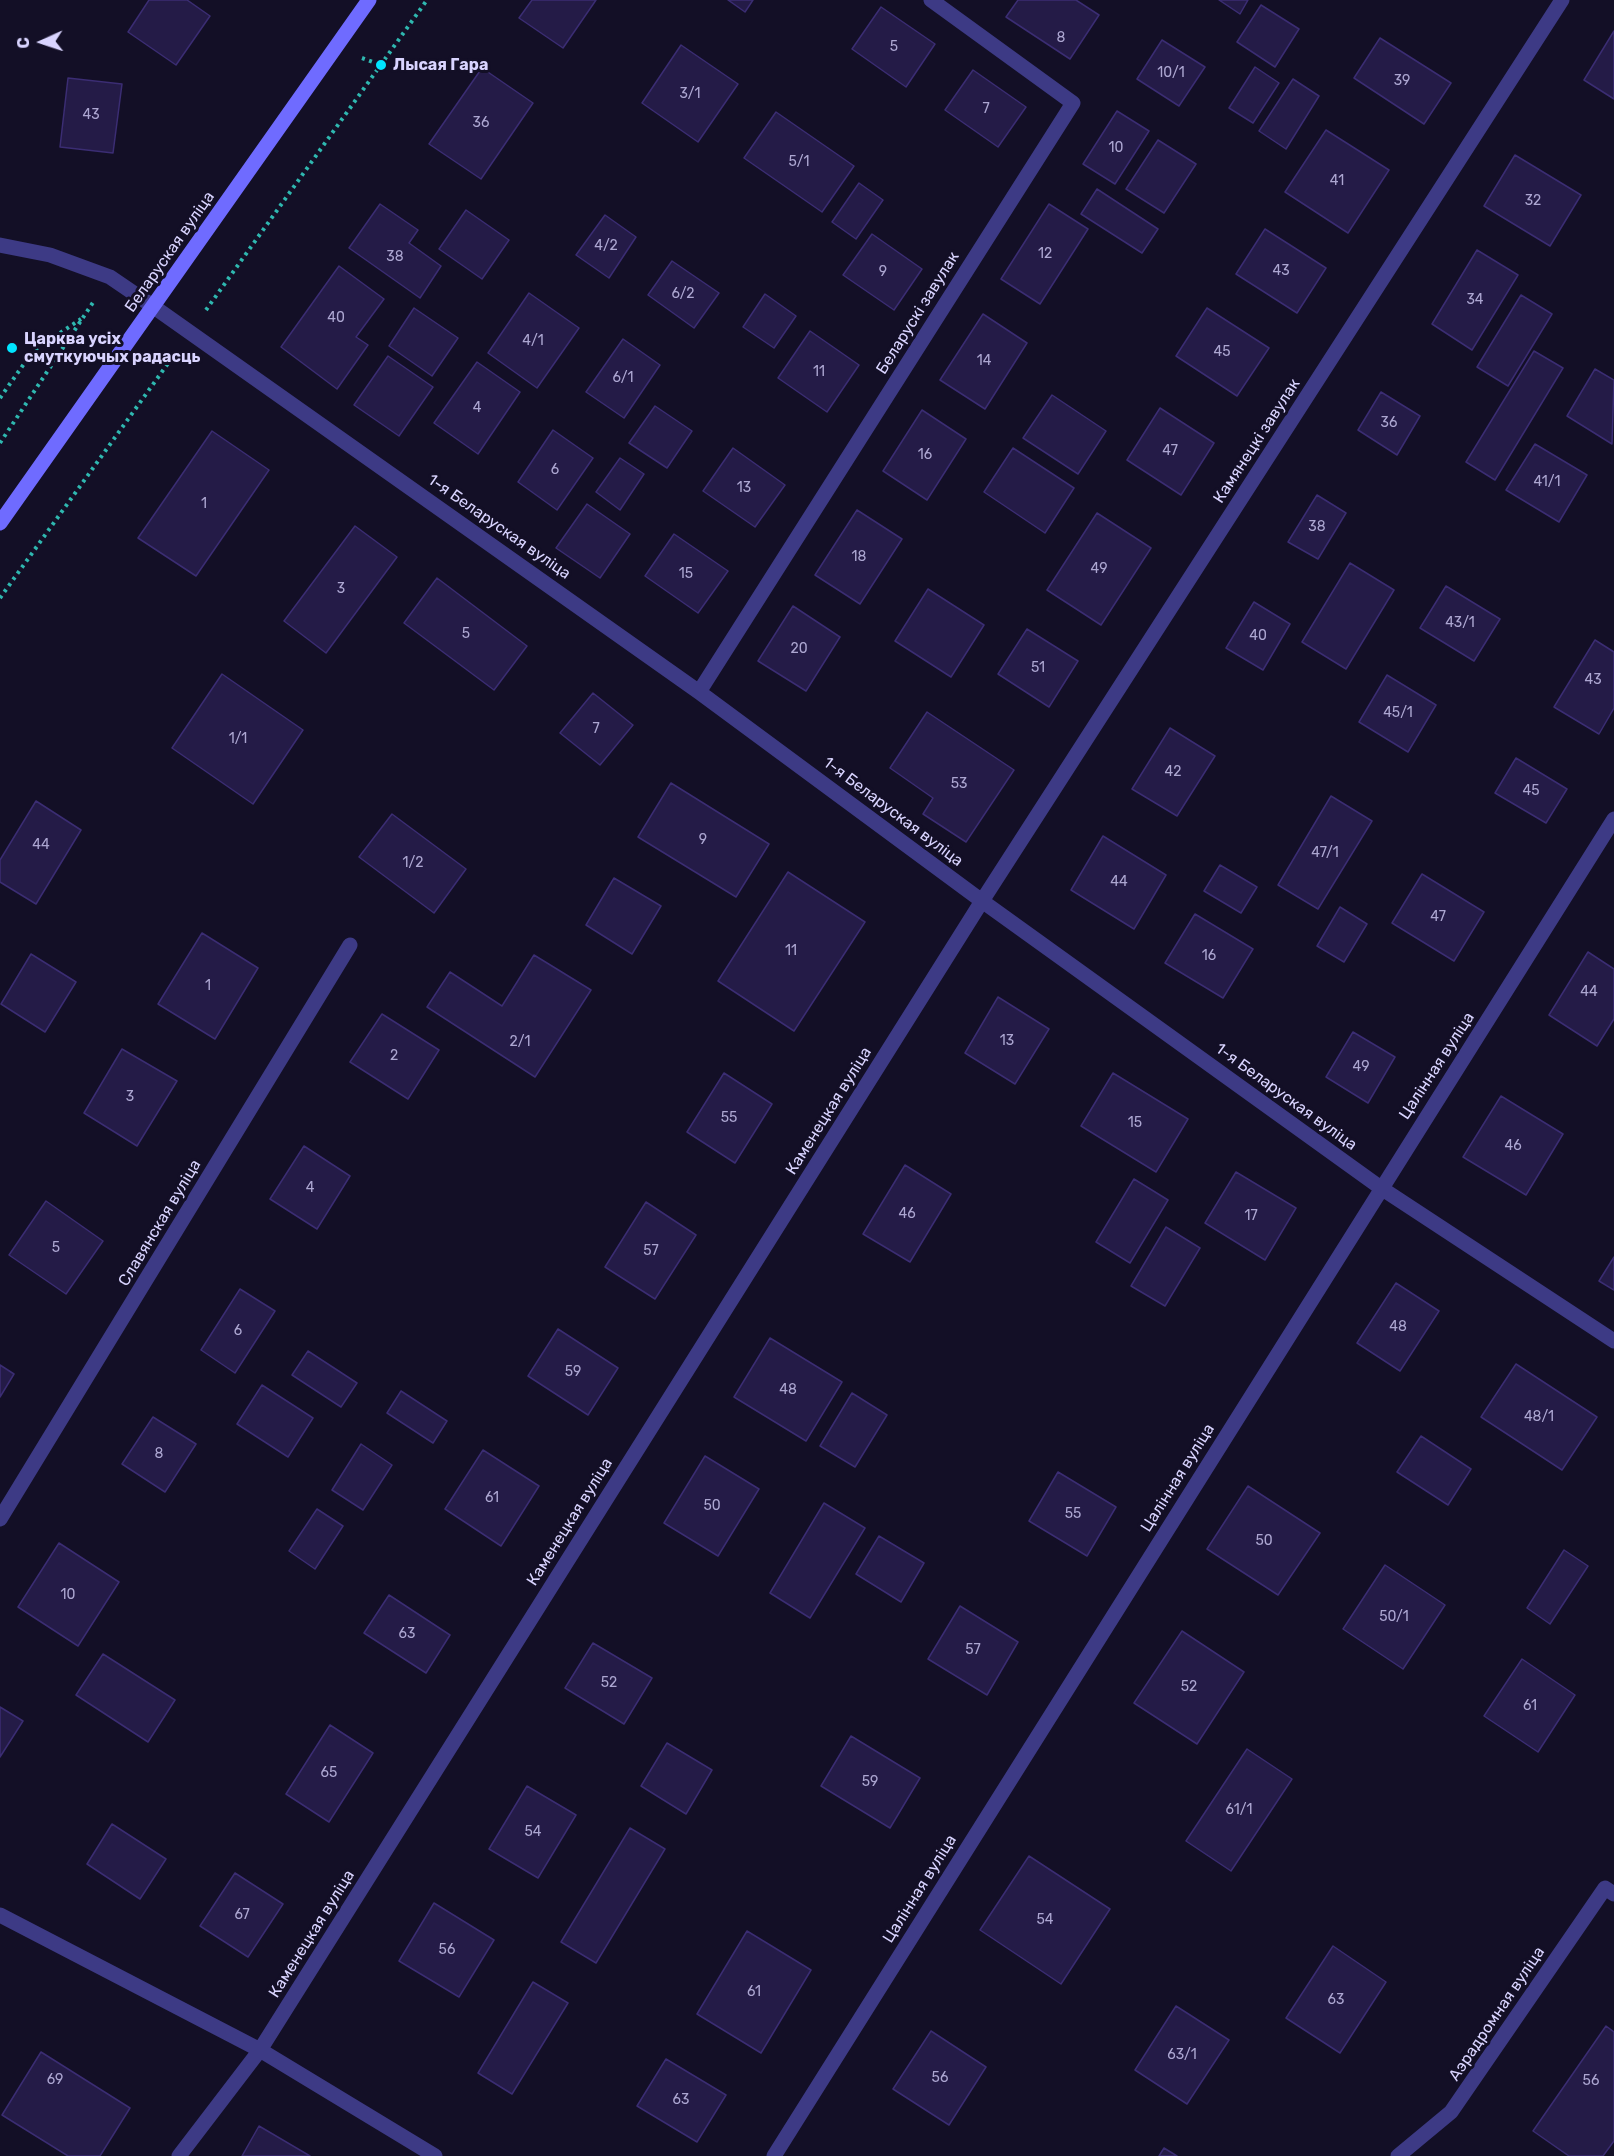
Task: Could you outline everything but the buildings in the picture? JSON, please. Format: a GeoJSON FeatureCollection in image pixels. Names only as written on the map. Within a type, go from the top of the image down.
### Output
{"type":"FeatureCollection","features":[{"type":"Feature","properties":{"kind":"main road","name":"Беларуская вуліца"},"geometry":{"type":"LineString","coordinates":[[0,523],[369,0]]}},
{"type":"Feature","properties":{"kind":"street","name":"Беларускі завулак"},"geometry":{"type":"LineString","coordinates":[[699,692],[1074,103],[931,0]]}},
{"type":"Feature","properties":{"kind":"street","name":"Камянецкі завулак"},"geometry":{"type":"LineString","coordinates":[[982,901],[1562,0]]}},
{"type":"Feature","properties":{"kind":"street","name":"1-я Беларуская вуліца"},"geometry":{"type":"LineString","coordinates":[[0,245],[50,255],[110,277],[699,692],[982,901],[1380,1188],[1614,1341]]}},
{"type":"Feature","properties":{"kind":"street","name":"Цалінная вуліца"},"geometry":{"type":"LineString","coordinates":[[774,2156],[1380,1188],[1614,819]]}},
{"type":"Feature","properties":{"kind":"street","name":"Каменецкая вуліца"},"geometry":{"type":"LineString","coordinates":[[179,2156],[260,2050],[982,901]]}},
{"type":"Feature","properties":{"kind":"street","name":"Славянская вуліца"},"geometry":{"type":"LineString","coordinates":[[0,1519],[350,945]]}},
{"type":"Feature","properties":{"kind":"street","name":"Аэрадромная вуліца"},"geometry":{"type":"LineString","coordinates":[[1398,2156],[1451,2112],[1605,1888],[1614,1894]]}},
{"type":"Feature","properties":{"kind":"street"},"geometry":{"type":"LineString","coordinates":[[0,1915],[260,2050],[435,2156]]}},
{"type":"Feature","properties":{"kind":"path"},"geometry":{"type":"LineString","coordinates":[[0,598],[427,0]]}},
{"type":"Feature","properties":{"kind":"path"},"geometry":{"type":"LineString","coordinates":[[0,443],[110,277]]}},
{"type":"Feature","properties":{"kind":"path"},"geometry":{"type":"LineString","coordinates":[[0,398],[33,351],[84,317]]}},
{"type":"Feature","properties":{"kind":"place","name":"Лысая Гара"},"geometry":{"type":"Point","coordinates":[381,65]}},
{"type":"Feature","properties":{"kind":"place","name":"Царква усіх смуткуючых радасць"},"geometry":{"type":"Point","coordinates":[12,348]}}]}
